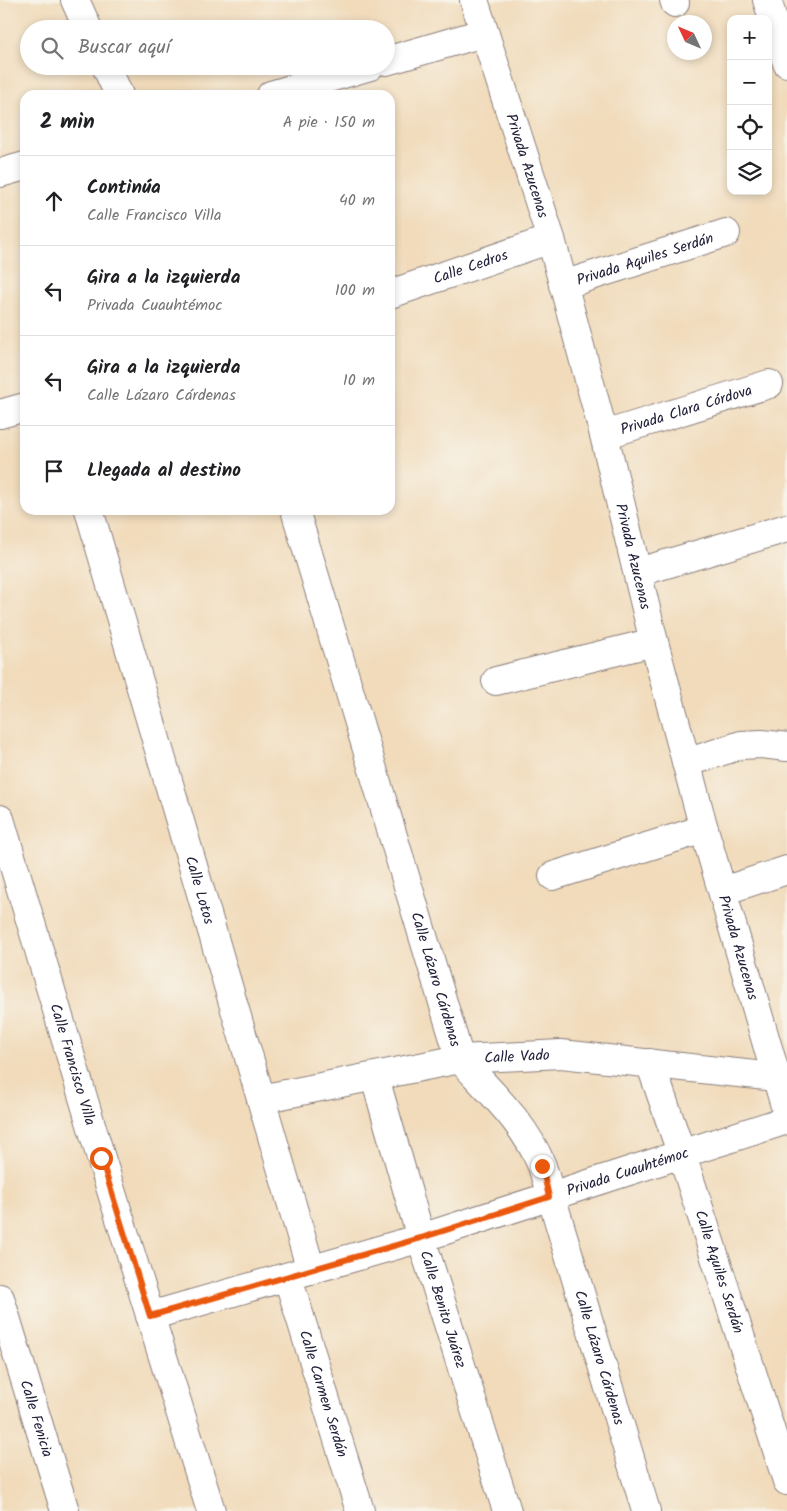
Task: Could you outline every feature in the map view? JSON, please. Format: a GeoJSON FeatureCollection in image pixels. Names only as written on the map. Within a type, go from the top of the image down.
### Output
{"type":"FeatureCollection","features":[{"type":"Feature","properties":{"kind":"street"},"geometry":{"type":"LineString","coordinates":[[74,0],[84,20]]}},
{"type":"Feature","properties":{"kind":"street","name":"Privada Azucenas"},"geometry":{"type":"LineString","coordinates":[[474,0],[551,239],[604,435],[639,572],[654,642],[704,829],[723,891],[777,1037],[776,1077],[787,1113]]}},
{"type":"Feature","properties":{"kind":"street"},"geometry":{"type":"LineString","coordinates":[[767,0],[787,62]]}},
{"type":"Feature","properties":{"kind":"street"},"geometry":{"type":"LineString","coordinates":[[395,59],[484,33]]}},
{"type":"Feature","properties":{"kind":"street"},"geometry":{"type":"LineString","coordinates":[[110,75],[117,90]]}},
{"type":"Feature","properties":{"kind":"street"},"geometry":{"type":"LineString","coordinates":[[288,90],[339,75]]}},
{"type":"Feature","properties":{"kind":"street"},"geometry":{"type":"LineString","coordinates":[[0,173],[20,167]]}},
{"type":"Feature","properties":{"kind":"street","name":"Privada Aquiles Serdán"},"geometry":{"type":"LineString","coordinates":[[563,285],[726,232]]}},
{"type":"Feature","properties":{"kind":"street","name":"Calle Cedros"},"geometry":{"type":"LineString","coordinates":[[395,292],[551,239]]}},
{"type":"Feature","properties":{"kind":"street","name":"Privada Clara Córdova"},"geometry":{"type":"LineString","coordinates":[[604,435],[769,384]]}},
{"type":"Feature","properties":{"kind":"street"},"geometry":{"type":"LineString","coordinates":[[0,414],[20,408]]}},
{"type":"Feature","properties":{"kind":"street","name":"Calle Lotos"},"geometry":{"type":"LineString","coordinates":[[90,515],[261,1100],[300,1274]]}},
{"type":"Feature","properties":{"kind":"street","name":"Calle Lázaro Cárdenas"},"geometry":{"type":"LineString","coordinates":[[297,515],[460,1059],[523,1129],[533,1144],[542,1166],[549,1197],[646,1511]]}},
{"type":"Feature","properties":{"kind":"street"},"geometry":{"type":"LineString","coordinates":[[639,572],[787,528]]}},
{"type":"Feature","properties":{"kind":"street"},"geometry":{"type":"LineString","coordinates":[[496,681],[654,642]]}},
{"type":"Feature","properties":{"kind":"street"},"geometry":{"type":"LineString","coordinates":[[686,763],[741,745],[762,744],[787,747]]}},
{"type":"Feature","properties":{"kind":"street","name":"Calle Francisco Villa"},"geometry":{"type":"LineString","coordinates":[[0,819],[211,1511]]}},
{"type":"Feature","properties":{"kind":"street"},"geometry":{"type":"LineString","coordinates":[[553,876],[704,829]]}},
{"type":"Feature","properties":{"kind":"street"},"geometry":{"type":"LineString","coordinates":[[723,891],[787,870]]}},
{"type":"Feature","properties":{"kind":"street","name":"Calle Vado"},"geometry":{"type":"LineString","coordinates":[[261,1100],[460,1059],[561,1054],[776,1077]]}},
{"type":"Feature","properties":{"kind":"street","name":"Calle Aquiles Serdán"},"geometry":{"type":"LineString","coordinates":[[650,1063],[682,1155],[787,1481]]}},
{"type":"Feature","properties":{"kind":"street","name":"Calle Benito Juárez"},"geometry":{"type":"LineString","coordinates":[[375,1078],[421,1238],[506,1511]]}},
{"type":"Feature","properties":{"kind":"street","name":"Privada Cuauhtémoc"},"geometry":{"type":"LineString","coordinates":[[150,1316],[421,1238],[787,1120]]}},
{"type":"Feature","properties":{"kind":"street","name":"Calle Carmen Serdán"},"geometry":{"type":"LineString","coordinates":[[300,1274],[360,1511]]}},
{"type":"Feature","properties":{"kind":"street","name":"Calle Fenicia"},"geometry":{"type":"LineString","coordinates":[[0,1298],[66,1511]]}},
{"type":"Feature","properties":{"kind":"route"},"geometry":{"type":"LineString","coordinates":[[101,1158],[150,1316],[288,1278],[549,1197],[542,1166]]}}]}
